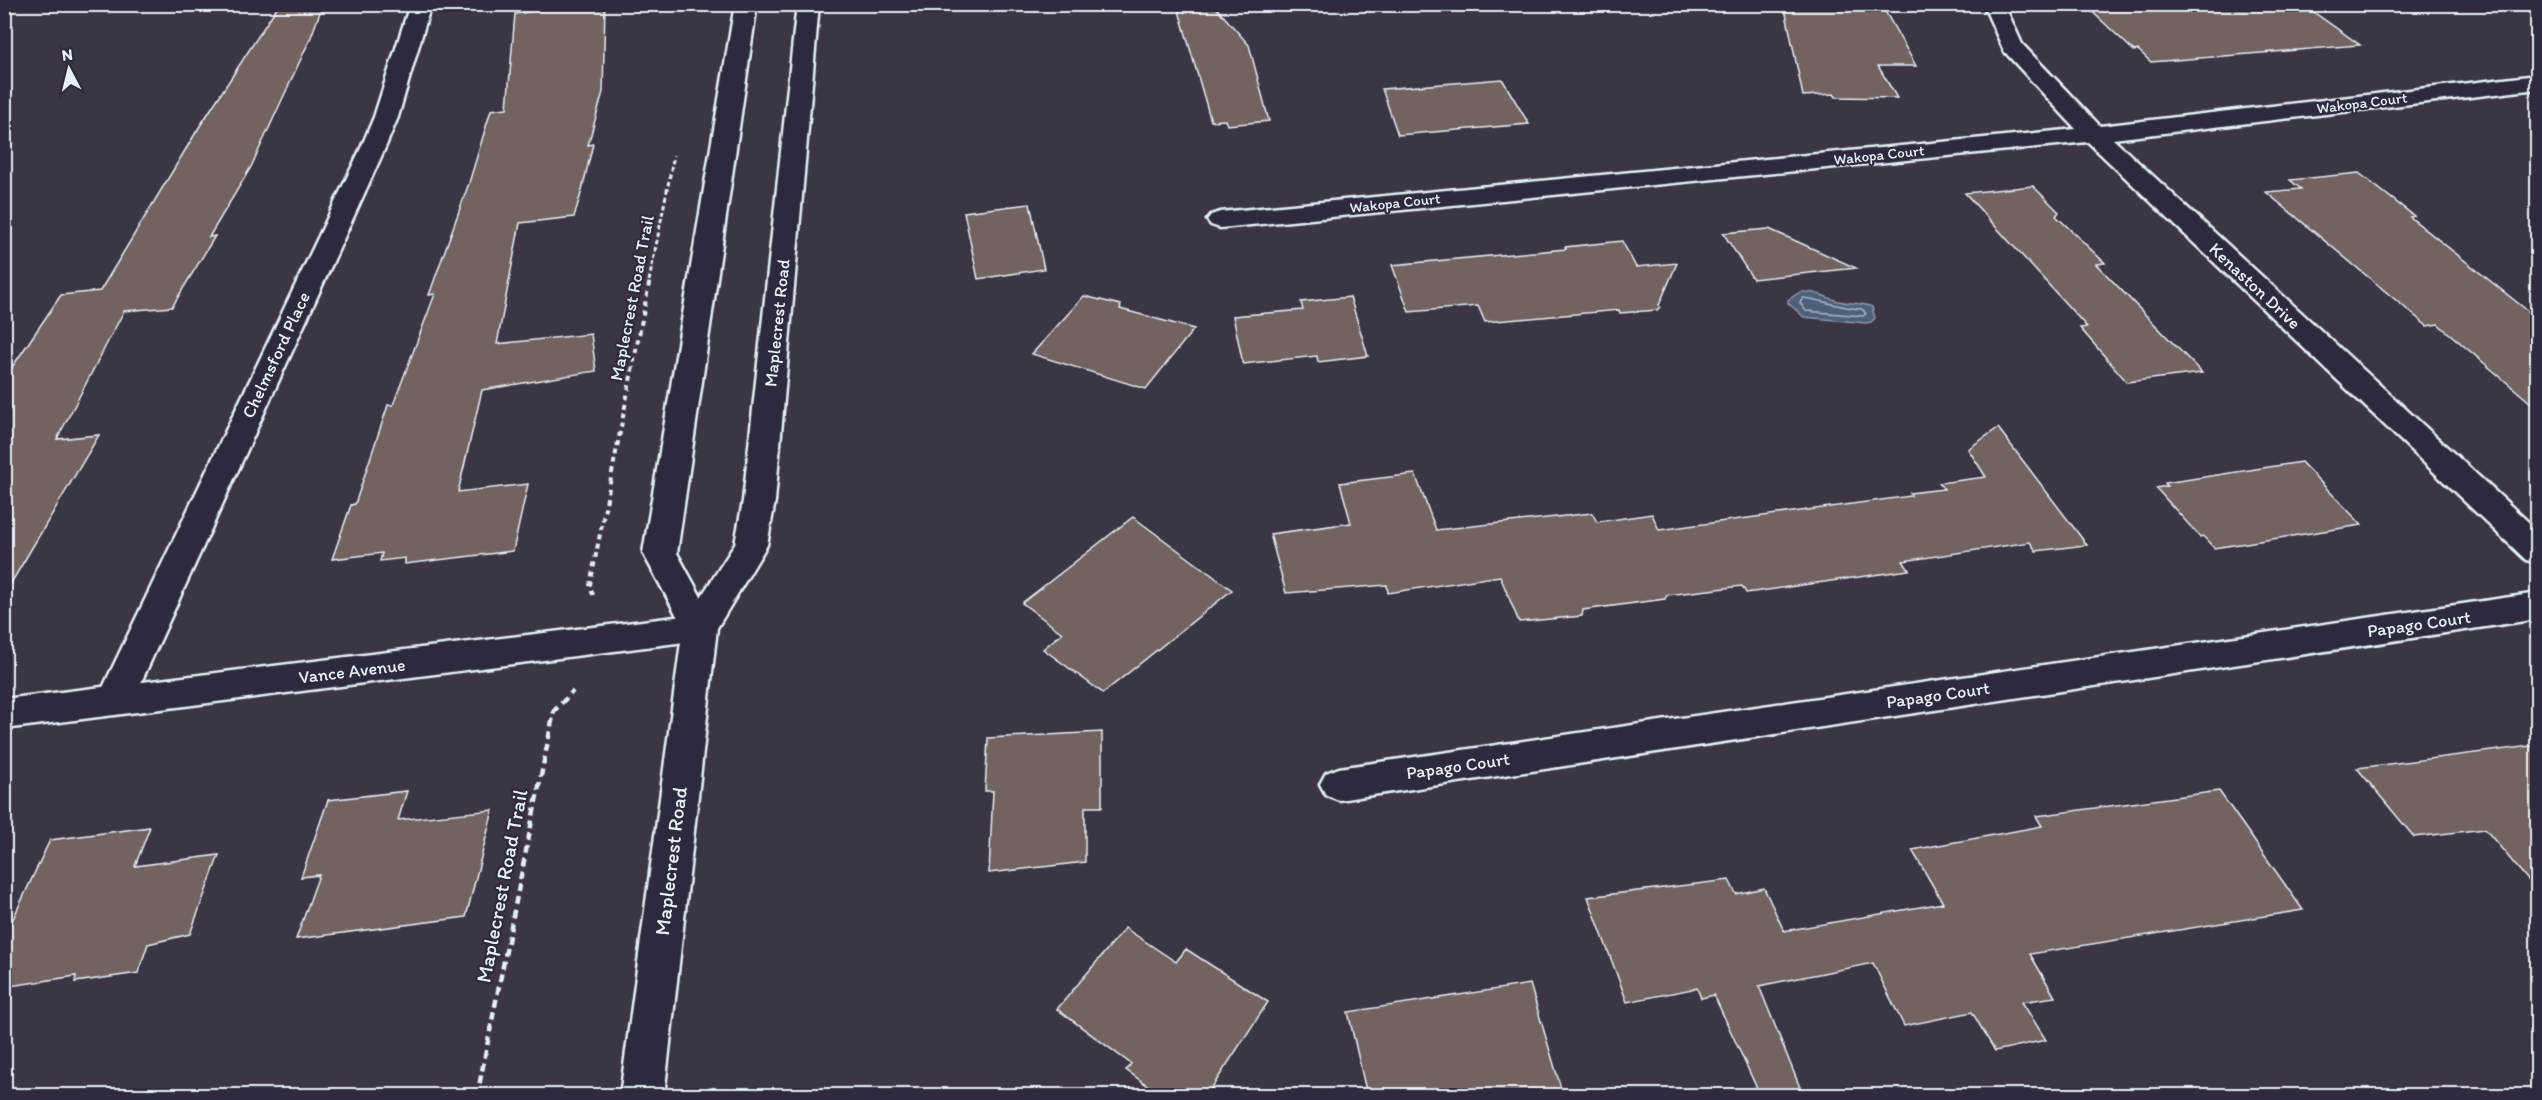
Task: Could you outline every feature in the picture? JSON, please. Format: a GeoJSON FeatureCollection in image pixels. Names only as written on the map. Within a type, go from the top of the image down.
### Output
{"type":"FeatureCollection","features":[{"type":"Feature","properties":{"kind":"street","name":"Chelmsford Place"},"geometry":{"type":"LineString","coordinates":[[115,700],[373,148],[386,117],[421,4]]}},
{"type":"Feature","properties":{"kind":"street"},"geometry":{"type":"LineString","coordinates":[[700,627],[660,553],[746,4]]}},
{"type":"Feature","properties":{"kind":"street","name":"Maplecrest Road"},"geometry":{"type":"LineString","coordinates":[[642,1095],[700,627],[751,545],[759,501],[808,4]]}},
{"type":"Feature","properties":{"kind":"street","name":"Kenaston Drive"},"geometry":{"type":"LineString","coordinates":[[1993,4],[2012,46],[2094,134],[2538,551]]}},
{"type":"Feature","properties":{"kind":"street","name":"Wakopa Court"},"geometry":{"type":"LineString","coordinates":[[1220,220],[2094,134],[2538,82]]}},
{"type":"Feature","properties":{"kind":"street","name":"Papago Court"},"geometry":{"type":"LineString","coordinates":[[1339,784],[2538,606]]}},
{"type":"Feature","properties":{"kind":"street","name":"Vance Avenue"},"geometry":{"type":"LineString","coordinates":[[4,714],[700,627]]}},
{"type":"Feature","properties":{"kind":"path","name":"Maplecrest Road Trail"},"geometry":{"type":"LineString","coordinates":[[594,597],[590,585],[674,155]]}},
{"type":"Feature","properties":{"kind":"path","name":"Maplecrest Road Trail"},"geometry":{"type":"LineString","coordinates":[[477,1095],[554,711],[573,691]]}},
{"type":"Feature","properties":{"kind":"water"},"geometry":{"type":"Polygon","coordinates":[[[1800,292],[1815,293],[1838,301],[1868,305],[1872,307],[1875,318],[1866,323],[1804,317],[1788,303],[1788,300],[1800,292]]]}},
{"type":"Feature","properties":{"kind":"building"},"geometry":{"type":"Polygon","coordinates":[[[279,4],[323,4],[311,37],[251,167],[209,237],[215,236],[172,307],[124,311],[57,439],[99,435],[4,595],[4,379],[61,295],[100,291],[198,129],[279,4]]]}},
{"type":"Feature","properties":{"kind":"building"},"geometry":{"type":"Polygon","coordinates":[[[581,4],[605,4],[603,92],[588,145],[593,144],[582,190],[574,217],[520,223],[497,344],[591,334],[596,371],[482,390],[458,492],[528,484],[513,551],[405,564],[405,558],[380,561],[382,553],[332,559],[351,505],[355,504],[388,405],[393,405],[435,294],[429,295],[469,183],[491,110],[507,108],[515,14],[581,4]]]}},
{"type":"Feature","properties":{"kind":"building"},"geometry":{"type":"Polygon","coordinates":[[[1177,4],[1213,4],[1249,45],[1269,121],[1227,125],[1225,120],[1211,121],[1177,4]]]}},
{"type":"Feature","properties":{"kind":"building"},"geometry":{"type":"Polygon","coordinates":[[[1784,4],[1881,4],[1916,66],[1878,66],[1897,98],[1836,97],[1834,94],[1803,96],[1784,4]]]}},
{"type":"Feature","properties":{"kind":"building"},"geometry":{"type":"Polygon","coordinates":[[[2084,4],[2302,4],[2360,45],[2151,62],[2138,50],[2134,51],[2084,4]]]}},
{"type":"Feature","properties":{"kind":"building"},"geometry":{"type":"Polygon","coordinates":[[[1502,79],[1529,124],[1398,135],[1382,89],[1502,79]]]}},
{"type":"Feature","properties":{"kind":"building"},"geometry":{"type":"Polygon","coordinates":[[[2359,173],[2414,216],[2410,217],[2538,319],[2538,409],[2438,324],[2427,326],[2266,192],[2301,189],[2290,180],[2359,173]]]}},
{"type":"Feature","properties":{"kind":"building"},"geometry":{"type":"Polygon","coordinates":[[[2033,186],[2059,212],[2056,216],[2105,263],[2096,264],[2202,373],[2127,382],[2080,328],[2087,327],[1965,193],[2033,186]]]}},
{"type":"Feature","properties":{"kind":"building"},"geometry":{"type":"Polygon","coordinates":[[[1030,204],[1044,269],[978,279],[964,212],[1030,204]]]}},
{"type":"Feature","properties":{"kind":"building"},"geometry":{"type":"Polygon","coordinates":[[[1769,229],[1856,268],[1753,279],[1723,233],[1769,229]]]}},
{"type":"Feature","properties":{"kind":"building"},"geometry":{"type":"Polygon","coordinates":[[[1622,241],[1636,267],[1677,263],[1657,310],[1620,313],[1619,310],[1485,322],[1478,306],[1409,312],[1392,265],[1566,249],[1565,247],[1622,241]]]}},
{"type":"Feature","properties":{"kind":"building"},"geometry":{"type":"Polygon","coordinates":[[[1084,296],[1121,305],[1120,309],[1194,329],[1146,389],[1032,354],[1084,296]]]}},
{"type":"Feature","properties":{"kind":"building"},"geometry":{"type":"Polygon","coordinates":[[[1350,297],[1368,356],[1318,362],[1317,356],[1243,364],[1233,316],[1303,310],[1301,302],[1350,297]]]}},
{"type":"Feature","properties":{"kind":"building"},"geometry":{"type":"Polygon","coordinates":[[[1998,428],[2087,545],[2036,551],[2030,542],[1903,561],[1909,570],[1746,593],[1742,586],[1667,595],[1665,599],[1583,610],[1582,616],[1519,622],[1500,576],[1388,593],[1387,585],[1286,593],[1270,534],[1351,523],[1340,483],[1415,474],[1436,530],[1592,513],[1597,522],[1652,514],[1659,530],[1911,496],[1910,493],[1944,489],[1939,483],[1986,477],[1968,449],[1998,428]]]}},
{"type":"Feature","properties":{"kind":"building"},"geometry":{"type":"Polygon","coordinates":[[[2301,462],[2362,525],[2214,548],[2203,536],[2200,537],[2156,488],[2167,486],[2165,483],[2301,462]]]}},
{"type":"Feature","properties":{"kind":"building"},"geometry":{"type":"Polygon","coordinates":[[[1133,517],[1232,590],[1103,693],[1043,649],[1062,633],[1022,603],[1133,517]]]}},
{"type":"Feature","properties":{"kind":"building"},"geometry":{"type":"Polygon","coordinates":[[[1102,732],[1102,807],[1085,807],[1085,862],[989,873],[993,791],[985,791],[988,738],[1102,732]]]}},
{"type":"Feature","properties":{"kind":"building"},"geometry":{"type":"Polygon","coordinates":[[[2538,745],[2538,892],[2485,829],[2414,837],[2357,768],[2538,745]]]}},
{"type":"Feature","properties":{"kind":"building"},"geometry":{"type":"Polygon","coordinates":[[[407,791],[398,820],[493,810],[466,917],[296,939],[319,875],[301,877],[328,800],[407,791]]]}},
{"type":"Feature","properties":{"kind":"building"},"geometry":{"type":"Polygon","coordinates":[[[2219,791],[2303,910],[2030,954],[2055,997],[2022,1002],[2046,1040],[1995,1051],[1972,1012],[1904,1026],[1873,963],[1759,986],[1803,1095],[1760,1095],[1714,995],[1701,998],[1697,988],[1627,1002],[1588,897],[1729,880],[1736,894],[1764,888],[1784,931],[1943,903],[1912,850],[2042,826],[2036,816],[2219,791]]]}},
{"type":"Feature","properties":{"kind":"building"},"geometry":{"type":"Polygon","coordinates":[[[150,827],[135,866],[219,855],[190,934],[148,944],[138,973],[75,982],[76,976],[4,987],[4,938],[50,840],[150,827]]]}},
{"type":"Feature","properties":{"kind":"building"},"geometry":{"type":"Polygon","coordinates":[[[1125,928],[1176,962],[1186,949],[1268,1002],[1207,1095],[1161,1095],[1126,1070],[1131,1064],[1057,1009],[1125,928]]]}},
{"type":"Feature","properties":{"kind":"building"},"geometry":{"type":"Polygon","coordinates":[[[1530,984],[1563,1095],[1367,1095],[1348,1012],[1530,984]]]}}]}
